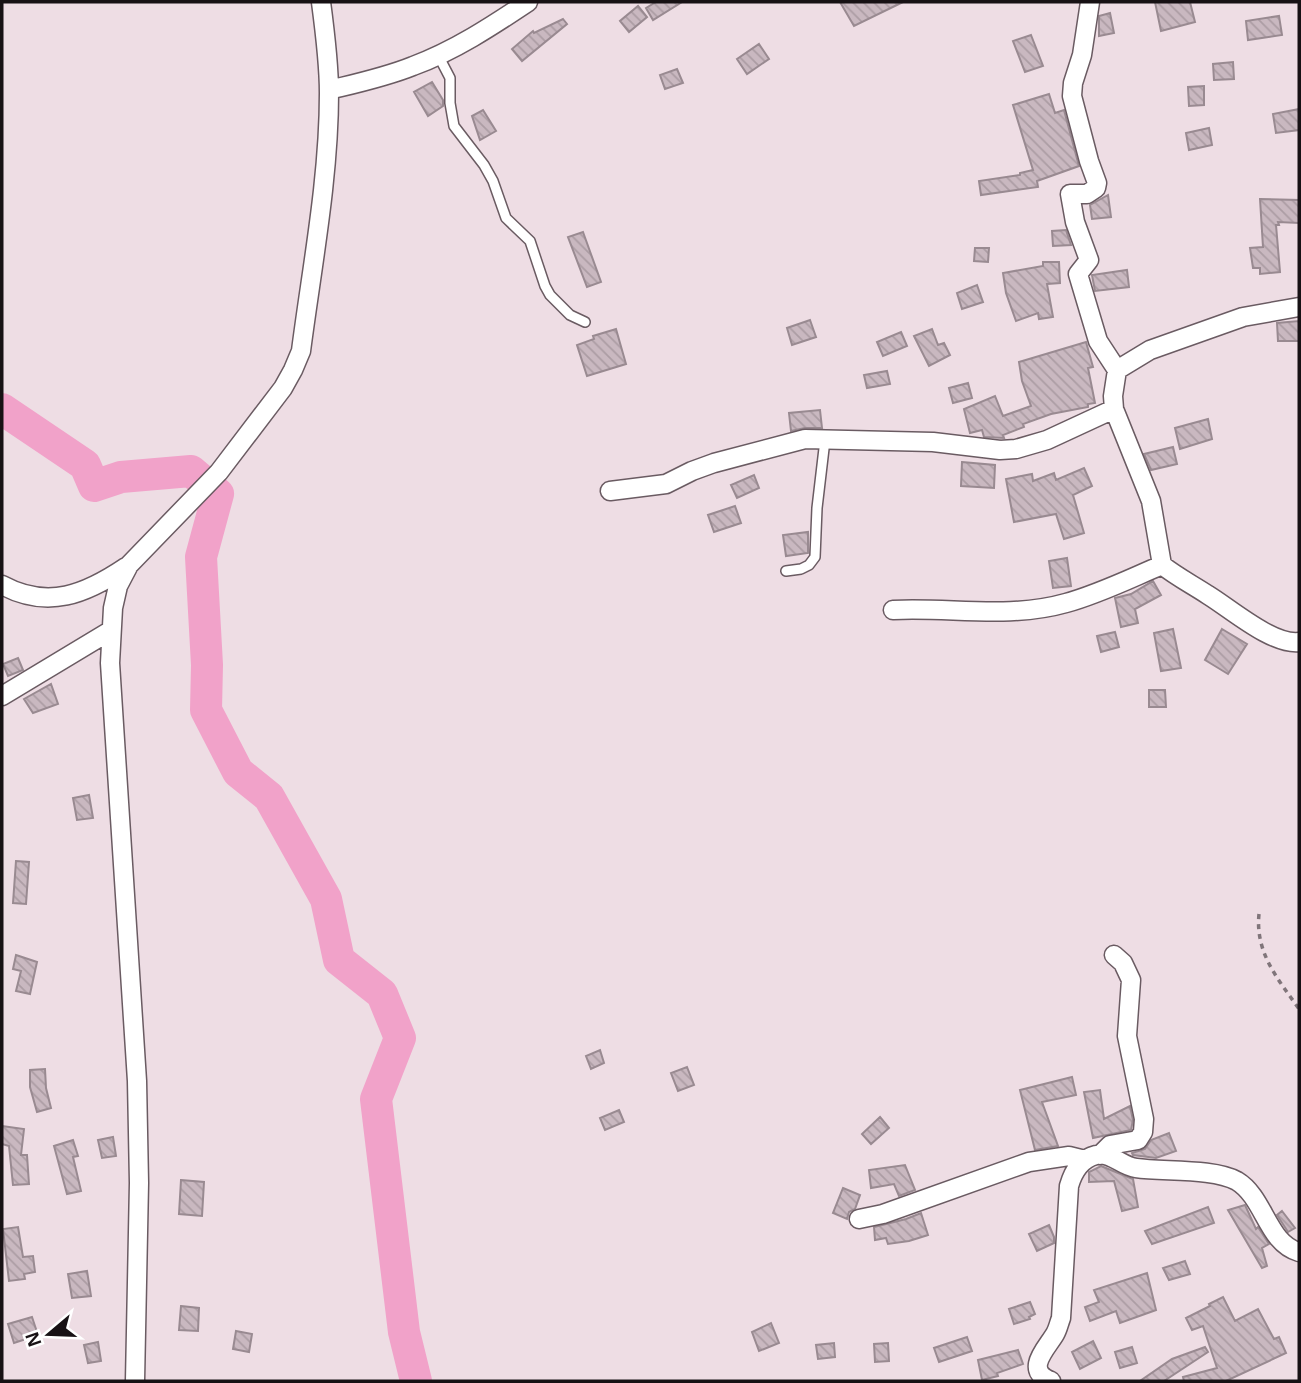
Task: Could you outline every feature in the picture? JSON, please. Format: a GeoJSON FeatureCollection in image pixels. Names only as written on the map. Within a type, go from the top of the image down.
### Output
{"type":"FeatureCollection","features":[{"type":"Feature","properties":{"kind":"street"},"geometry":{"type":"LineString","coordinates":[[2,585],[35,598],[64,596],[89,590],[129,565],[219,472],[283,388],[293,370],[301,351],[320,208],[329,90],[321,2]]}},
{"type":"Feature","properties":{"kind":"street"},"geometry":{"type":"LineString","coordinates":[[329,90],[387,76],[438,55],[528,2]]}},
{"type":"Feature","properties":{"kind":"street"},"geometry":{"type":"LineString","coordinates":[[1090,2],[1082,55],[1073,83],[1072,96],[1097,183],[1096,188],[1087,194],[1070,194],[1075,222],[1089,260],[1079,274],[1098,341],[1117,370],[1114,409],[1151,501],[1162,565],[1177,578],[1256,626],[1276,637],[1299,642]]}},
{"type":"Feature","properties":{"kind":"street"},"geometry":{"type":"LineString","coordinates":[[1117,370],[1150,349],[1243,317],[1299,307]]}},
{"type":"Feature","properties":{"kind":"street"},"geometry":{"type":"LineString","coordinates":[[610,491],[666,484],[692,471],[790,441],[933,442],[1000,450],[1016,449],[1047,440],[1114,409]]}},
{"type":"Feature","properties":{"kind":"street"},"geometry":{"type":"LineString","coordinates":[[129,565],[118,586],[110,631],[114,740],[137,1081],[139,1183],[135,1381]]}},
{"type":"Feature","properties":{"kind":"street"},"geometry":{"type":"LineString","coordinates":[[893,610],[970,611],[1045,607],[1066,603],[1162,565]]}},
{"type":"Feature","properties":{"kind":"street"},"geometry":{"type":"LineString","coordinates":[[2,696],[110,631]]}},
{"type":"Feature","properties":{"kind":"street"},"geometry":{"type":"LineString","coordinates":[[1051,1381],[1045,1379],[1039,1368],[1039,1356],[1055,1334],[1061,1318],[1069,1186],[1077,1167],[1110,1144],[1138,1140],[1143,1132],[1144,1119],[1128,1036],[1131,980],[1123,962],[1114,955]]}},
{"type":"Feature","properties":{"kind":"street"},"geometry":{"type":"LineString","coordinates":[[859,1219],[883,1214],[1029,1162],[1069,1156],[1115,1158],[1129,1167],[1221,1175],[1236,1181],[1248,1190],[1259,1204],[1281,1242],[1299,1252]]}},
{"type":"Feature","properties":{"kind":"lane"},"geometry":{"type":"LineString","coordinates":[[438,55],[450,78],[451,116],[454,126],[484,165],[493,181],[506,218],[530,241],[545,286],[551,295],[570,315],[585,322]]}},
{"type":"Feature","properties":{"kind":"lane"},"geometry":{"type":"LineString","coordinates":[[786,571],[809,565],[815,557],[817,508],[825,440]]}},
{"type":"Feature","properties":{"kind":"path"},"geometry":{"type":"LineString","coordinates":[[1259,914],[1260,945],[1266,960],[1299,1009]]}},
{"type":"Feature","properties":{"kind":"building"},"geometry":{"type":"Polygon","coordinates":[[[656,2],[682,2],[653,20],[646,8],[656,2]]]}},
{"type":"Feature","properties":{"kind":"building"},"geometry":{"type":"Polygon","coordinates":[[[840,2],[903,2],[854,26],[840,2]]]}},
{"type":"Feature","properties":{"kind":"building"},"geometry":{"type":"Polygon","coordinates":[[[1155,2],[1190,2],[1195,22],[1161,31],[1155,2]]]}},
{"type":"Feature","properties":{"kind":"building"},"geometry":{"type":"Polygon","coordinates":[[[638,6],[647,17],[629,32],[620,21],[638,6]]]}},
{"type":"Feature","properties":{"kind":"building"},"geometry":{"type":"Polygon","coordinates":[[[1110,13],[1114,33],[1099,36],[1099,16],[1110,13]]]}},
{"type":"Feature","properties":{"kind":"building"},"geometry":{"type":"Polygon","coordinates":[[[1279,16],[1282,35],[1248,40],[1246,21],[1279,16]]]}},
{"type":"Feature","properties":{"kind":"building"},"geometry":{"type":"Polygon","coordinates":[[[563,19],[567,24],[522,61],[512,49],[533,31],[534,33],[563,19]]]}},
{"type":"Feature","properties":{"kind":"building"},"geometry":{"type":"Polygon","coordinates":[[[1031,35],[1043,66],[1025,72],[1013,41],[1031,35]]]}},
{"type":"Feature","properties":{"kind":"building"},"geometry":{"type":"Polygon","coordinates":[[[759,44],[769,59],[747,74],[737,59],[759,44]]]}},
{"type":"Feature","properties":{"kind":"building"},"geometry":{"type":"Polygon","coordinates":[[[1233,62],[1234,79],[1214,80],[1213,64],[1233,62]]]}},
{"type":"Feature","properties":{"kind":"building"},"geometry":{"type":"Polygon","coordinates":[[[677,69],[683,83],[665,89],[660,75],[677,69]]]}},
{"type":"Feature","properties":{"kind":"building"},"geometry":{"type":"Polygon","coordinates":[[[432,82],[443,100],[443,106],[428,116],[414,92],[432,82]]]}},
{"type":"Feature","properties":{"kind":"building"},"geometry":{"type":"Polygon","coordinates":[[[1204,86],[1204,105],[1189,106],[1188,87],[1204,86]]]}},
{"type":"Feature","properties":{"kind":"building"},"geometry":{"type":"Polygon","coordinates":[[[1049,94],[1055,113],[1064,110],[1079,166],[1037,181],[1038,187],[981,195],[979,181],[1020,175],[1033,170],[1013,105],[1049,94]]]}},
{"type":"Feature","properties":{"kind":"building"},"geometry":{"type":"Polygon","coordinates":[[[1299,109],[1299,130],[1276,133],[1273,114],[1299,109]]]}},
{"type":"Feature","properties":{"kind":"building"},"geometry":{"type":"Polygon","coordinates":[[[483,110],[496,131],[480,140],[472,116],[483,110]]]}},
{"type":"Feature","properties":{"kind":"building"},"geometry":{"type":"Polygon","coordinates":[[[1209,128],[1212,145],[1189,150],[1186,133],[1209,128]]]}},
{"type":"Feature","properties":{"kind":"building"},"geometry":{"type":"Polygon","coordinates":[[[1108,195],[1111,217],[1092,219],[1090,205],[1108,195]]]}},
{"type":"Feature","properties":{"kind":"building"},"geometry":{"type":"Polygon","coordinates":[[[1260,199],[1299,200],[1299,223],[1278,222],[1279,225],[1276,225],[1280,272],[1260,274],[1260,268],[1253,268],[1250,248],[1263,247],[1260,199]]]}},
{"type":"Feature","properties":{"kind":"building"},"geometry":{"type":"Polygon","coordinates":[[[1066,230],[1071,245],[1053,246],[1052,231],[1066,230]]]}},
{"type":"Feature","properties":{"kind":"building"},"geometry":{"type":"Polygon","coordinates":[[[583,232],[601,282],[587,287],[568,237],[583,232]]]}},
{"type":"Feature","properties":{"kind":"building"},"geometry":{"type":"Polygon","coordinates":[[[975,248],[989,248],[988,262],[974,261],[975,248]]]}},
{"type":"Feature","properties":{"kind":"building"},"geometry":{"type":"Polygon","coordinates":[[[1043,262],[1059,262],[1060,283],[1047,284],[1053,317],[1039,319],[1038,313],[1016,321],[1006,293],[1003,273],[1043,266],[1043,262]]]}},
{"type":"Feature","properties":{"kind":"building"},"geometry":{"type":"Polygon","coordinates":[[[1127,270],[1129,287],[1095,291],[1092,275],[1127,270]]]}},
{"type":"Feature","properties":{"kind":"building"},"geometry":{"type":"Polygon","coordinates":[[[977,285],[983,302],[962,309],[957,293],[977,285]]]}},
{"type":"Feature","properties":{"kind":"building"},"geometry":{"type":"Polygon","coordinates":[[[810,320],[816,337],[792,345],[787,328],[810,320]]]}},
{"type":"Feature","properties":{"kind":"building"},"geometry":{"type":"Polygon","coordinates":[[[1299,321],[1299,341],[1278,341],[1277,323],[1299,321]]]}},
{"type":"Feature","properties":{"kind":"building"},"geometry":{"type":"Polygon","coordinates":[[[616,329],[626,364],[587,376],[577,345],[594,339],[593,336],[616,329]]]}},
{"type":"Feature","properties":{"kind":"building"},"geometry":{"type":"Polygon","coordinates":[[[932,329],[938,345],[944,343],[950,355],[929,366],[914,336],[932,329]]]}},
{"type":"Feature","properties":{"kind":"building"},"geometry":{"type":"Polygon","coordinates":[[[901,332],[907,346],[883,356],[877,342],[901,332]]]}},
{"type":"Feature","properties":{"kind":"building"},"geometry":{"type":"Polygon","coordinates":[[[1086,342],[1093,367],[1088,368],[1095,403],[1023,424],[1024,427],[1003,435],[1004,438],[984,437],[982,430],[970,433],[964,409],[995,396],[1003,416],[1031,406],[1022,381],[1019,362],[1086,342]]]}},
{"type":"Feature","properties":{"kind":"building"},"geometry":{"type":"Polygon","coordinates":[[[887,371],[890,384],[867,388],[864,375],[887,371]]]}},
{"type":"Feature","properties":{"kind":"building"},"geometry":{"type":"Polygon","coordinates":[[[968,383],[972,398],[953,403],[949,388],[968,383]]]}},
{"type":"Feature","properties":{"kind":"building"},"geometry":{"type":"Polygon","coordinates":[[[820,410],[822,428],[791,431],[789,413],[820,410]]]}},
{"type":"Feature","properties":{"kind":"building"},"geometry":{"type":"Polygon","coordinates":[[[1208,419],[1212,439],[1180,449],[1175,428],[1208,419]]]}},
{"type":"Feature","properties":{"kind":"building"},"geometry":{"type":"Polygon","coordinates":[[[1173,447],[1177,464],[1151,470],[1144,454],[1173,447]]]}},
{"type":"Feature","properties":{"kind":"building"},"geometry":{"type":"Polygon","coordinates":[[[962,462],[995,465],[994,488],[961,486],[962,462]]]}},
{"type":"Feature","properties":{"kind":"building"},"geometry":{"type":"Polygon","coordinates":[[[1084,468],[1092,486],[1073,495],[1084,533],[1064,539],[1056,514],[1014,522],[1006,479],[1032,474],[1033,481],[1054,473],[1056,480],[1084,468]]]}},
{"type":"Feature","properties":{"kind":"building"},"geometry":{"type":"Polygon","coordinates":[[[754,475],[759,488],[737,498],[731,485],[754,475]]]}},
{"type":"Feature","properties":{"kind":"building"},"geometry":{"type":"Polygon","coordinates":[[[735,506],[741,523],[714,532],[708,515],[735,506]]]}},
{"type":"Feature","properties":{"kind":"building"},"geometry":{"type":"Polygon","coordinates":[[[808,532],[808,553],[786,556],[783,535],[808,532]]]}},
{"type":"Feature","properties":{"kind":"building"},"geometry":{"type":"Polygon","coordinates":[[[1067,558],[1071,586],[1053,588],[1049,561],[1067,558]]]}},
{"type":"Feature","properties":{"kind":"building"},"geometry":{"type":"Polygon","coordinates":[[[1153,581],[1161,595],[1135,609],[1138,623],[1121,627],[1115,598],[1131,594],[1153,581]]]}},
{"type":"Feature","properties":{"kind":"building"},"geometry":{"type":"Polygon","coordinates":[[[1173,629],[1181,668],[1161,671],[1154,633],[1173,629]]]}},
{"type":"Feature","properties":{"kind":"building"},"geometry":{"type":"Polygon","coordinates":[[[1222,629],[1247,644],[1228,674],[1205,660],[1222,629]]]}},
{"type":"Feature","properties":{"kind":"building"},"geometry":{"type":"Polygon","coordinates":[[[1115,632],[1119,647],[1101,652],[1097,636],[1115,632]]]}},
{"type":"Feature","properties":{"kind":"building"},"geometry":{"type":"Polygon","coordinates":[[[18,658],[23,670],[8,676],[3,664],[18,658]]]}},
{"type":"Feature","properties":{"kind":"building"},"geometry":{"type":"Polygon","coordinates":[[[51,684],[58,704],[33,713],[24,699],[51,684]]]}},
{"type":"Feature","properties":{"kind":"building"},"geometry":{"type":"Polygon","coordinates":[[[1149,690],[1165,690],[1166,707],[1149,707],[1149,690]]]}},
{"type":"Feature","properties":{"kind":"building"},"geometry":{"type":"Polygon","coordinates":[[[89,795],[93,818],[77,820],[73,798],[89,795]]]}},
{"type":"Feature","properties":{"kind":"building"},"geometry":{"type":"Polygon","coordinates":[[[16,861],[29,862],[26,904],[13,903],[16,861]]]}},
{"type":"Feature","properties":{"kind":"building"},"geometry":{"type":"Polygon","coordinates":[[[16,955],[37,962],[30,994],[16,991],[21,971],[13,969],[16,955]]]}},
{"type":"Feature","properties":{"kind":"building"},"geometry":{"type":"Polygon","coordinates":[[[600,1050],[604,1063],[591,1069],[586,1056],[600,1050]]]}},
{"type":"Feature","properties":{"kind":"building"},"geometry":{"type":"Polygon","coordinates":[[[687,1067],[694,1085],[678,1091],[671,1073],[687,1067]]]}},
{"type":"Feature","properties":{"kind":"building"},"geometry":{"type":"Polygon","coordinates":[[[45,1069],[51,1108],[37,1112],[30,1087],[30,1070],[45,1069]]]}},
{"type":"Feature","properties":{"kind":"building"},"geometry":{"type":"Polygon","coordinates":[[[1072,1077],[1076,1095],[1042,1102],[1058,1146],[1035,1150],[1020,1090],[1072,1077]]]}},
{"type":"Feature","properties":{"kind":"building"},"geometry":{"type":"Polygon","coordinates":[[[1100,1090],[1104,1119],[1130,1106],[1133,1120],[1131,1130],[1093,1138],[1084,1092],[1100,1090]]]}},
{"type":"Feature","properties":{"kind":"building"},"geometry":{"type":"Polygon","coordinates":[[[619,1110],[624,1122],[605,1130],[600,1118],[619,1110]]]}},
{"type":"Feature","properties":{"kind":"building"},"geometry":{"type":"Polygon","coordinates":[[[880,1117],[889,1128],[871,1144],[862,1134],[880,1117]]]}},
{"type":"Feature","properties":{"kind":"building"},"geometry":{"type":"Polygon","coordinates":[[[2,1126],[24,1129],[21,1155],[27,1155],[29,1184],[13,1185],[9,1146],[2,1144],[2,1126]]]}},
{"type":"Feature","properties":{"kind":"building"},"geometry":{"type":"Polygon","coordinates":[[[1169,1133],[1176,1151],[1156,1158],[1133,1155],[1132,1153],[1145,1149],[1151,1140],[1169,1133]]]}},
{"type":"Feature","properties":{"kind":"building"},"geometry":{"type":"Polygon","coordinates":[[[113,1137],[116,1156],[102,1158],[98,1140],[113,1137]]]}},
{"type":"Feature","properties":{"kind":"building"},"geometry":{"type":"Polygon","coordinates":[[[73,1140],[78,1156],[73,1157],[81,1191],[67,1194],[54,1146],[73,1140]]]}},
{"type":"Feature","properties":{"kind":"building"},"geometry":{"type":"Polygon","coordinates":[[[905,1165],[915,1190],[899,1196],[894,1184],[871,1188],[869,1170],[905,1165]]]}},
{"type":"Feature","properties":{"kind":"building"},"geometry":{"type":"Polygon","coordinates":[[[1101,1166],[1133,1179],[1138,1207],[1122,1211],[1114,1181],[1089,1182],[1089,1172],[1101,1166]]]}},
{"type":"Feature","properties":{"kind":"building"},"geometry":{"type":"Polygon","coordinates":[[[181,1180],[204,1182],[202,1216],[179,1214],[181,1180]]]}},
{"type":"Feature","properties":{"kind":"building"},"geometry":{"type":"Polygon","coordinates":[[[843,1188],[860,1195],[855,1209],[849,1212],[847,1219],[833,1213],[843,1188]]]}},
{"type":"Feature","properties":{"kind":"building"},"geometry":{"type":"Polygon","coordinates":[[[1245,1205],[1256,1229],[1258,1227],[1269,1244],[1262,1248],[1267,1266],[1262,1268],[1228,1210],[1245,1205]]]}},
{"type":"Feature","properties":{"kind":"building"},"geometry":{"type":"Polygon","coordinates":[[[1208,1207],[1214,1223],[1152,1244],[1145,1231],[1208,1207]]]}},
{"type":"Feature","properties":{"kind":"building"},"geometry":{"type":"Polygon","coordinates":[[[1282,1211],[1295,1228],[1288,1232],[1277,1215],[1282,1211]]]}},
{"type":"Feature","properties":{"kind":"building"},"geometry":{"type":"Polygon","coordinates":[[[921,1213],[928,1235],[888,1244],[886,1238],[875,1240],[874,1227],[921,1213]]]}},
{"type":"Feature","properties":{"kind":"building"},"geometry":{"type":"Polygon","coordinates":[[[1049,1225],[1054,1243],[1037,1251],[1029,1234],[1049,1225]]]}},
{"type":"Feature","properties":{"kind":"building"},"geometry":{"type":"Polygon","coordinates":[[[18,1227],[23,1257],[33,1256],[35,1272],[24,1274],[25,1279],[9,1281],[3,1229],[18,1227]]]}},
{"type":"Feature","properties":{"kind":"building"},"geometry":{"type":"Polygon","coordinates":[[[1185,1261],[1190,1274],[1169,1280],[1163,1268],[1185,1261]]]}},
{"type":"Feature","properties":{"kind":"building"},"geometry":{"type":"Polygon","coordinates":[[[87,1271],[91,1296],[72,1298],[68,1274],[87,1271]]]}},
{"type":"Feature","properties":{"kind":"building"},"geometry":{"type":"Polygon","coordinates":[[[1147,1273],[1156,1310],[1120,1323],[1116,1311],[1090,1321],[1085,1307],[1099,1302],[1094,1290],[1147,1273]]]}},
{"type":"Feature","properties":{"kind":"building"},"geometry":{"type":"Polygon","coordinates":[[[1223,1297],[1235,1321],[1258,1309],[1274,1339],[1279,1337],[1286,1353],[1226,1381],[1184,1381],[1183,1377],[1217,1368],[1203,1326],[1192,1330],[1186,1318],[1223,1297]]]}},
{"type":"Feature","properties":{"kind":"building"},"geometry":{"type":"Polygon","coordinates":[[[1030,1302],[1035,1314],[1029,1317],[1030,1319],[1014,1324],[1009,1309],[1030,1302]]]}},
{"type":"Feature","properties":{"kind":"building"},"geometry":{"type":"Polygon","coordinates":[[[181,1306],[199,1308],[198,1331],[179,1330],[181,1306]]]}},
{"type":"Feature","properties":{"kind":"building"},"geometry":{"type":"Polygon","coordinates":[[[32,1317],[38,1335],[14,1343],[8,1324],[32,1317]]]}},
{"type":"Feature","properties":{"kind":"building"},"geometry":{"type":"Polygon","coordinates":[[[771,1323],[779,1343],[759,1351],[752,1332],[771,1323]]]}},
{"type":"Feature","properties":{"kind":"building"},"geometry":{"type":"Polygon","coordinates":[[[236,1331],[252,1334],[249,1352],[233,1349],[236,1331]]]}},
{"type":"Feature","properties":{"kind":"building"},"geometry":{"type":"Polygon","coordinates":[[[967,1337],[972,1351],[939,1362],[934,1348],[967,1337]]]}},
{"type":"Feature","properties":{"kind":"building"},"geometry":{"type":"Polygon","coordinates":[[[1093,1341],[1101,1358],[1080,1369],[1072,1352],[1093,1341]]]}},
{"type":"Feature","properties":{"kind":"building"},"geometry":{"type":"Polygon","coordinates":[[[98,1342],[101,1361],[88,1363],[84,1345],[98,1342]]]}},
{"type":"Feature","properties":{"kind":"building"},"geometry":{"type":"Polygon","coordinates":[[[834,1343],[835,1357],[818,1359],[816,1345],[834,1343]]]}},
{"type":"Feature","properties":{"kind":"building"},"geometry":{"type":"Polygon","coordinates":[[[888,1343],[889,1361],[875,1362],[874,1344],[888,1343]]]}},
{"type":"Feature","properties":{"kind":"building"},"geometry":{"type":"Polygon","coordinates":[[[1132,1347],[1137,1363],[1120,1368],[1115,1352],[1132,1347]]]}},
{"type":"Feature","properties":{"kind":"building"},"geometry":{"type":"Polygon","coordinates":[[[1205,1347],[1208,1352],[1164,1381],[1140,1381],[1172,1359],[1205,1347]]]}},
{"type":"Feature","properties":{"kind":"building"},"geometry":{"type":"Polygon","coordinates":[[[1018,1350],[1023,1364],[982,1380],[978,1360],[1018,1350]]]}},
{"type":"Feature","properties":{"kind":"waterway"},"geometry":{"type":"LineString","coordinates":[[2,409],[85,465],[94,486],[121,477],[191,471],[218,494],[201,557],[207,665],[206,710],[238,772],[269,797],[326,899],[339,960],[382,994],[400,1038],[376,1099],[404,1332],[416,1381]]}}]}
